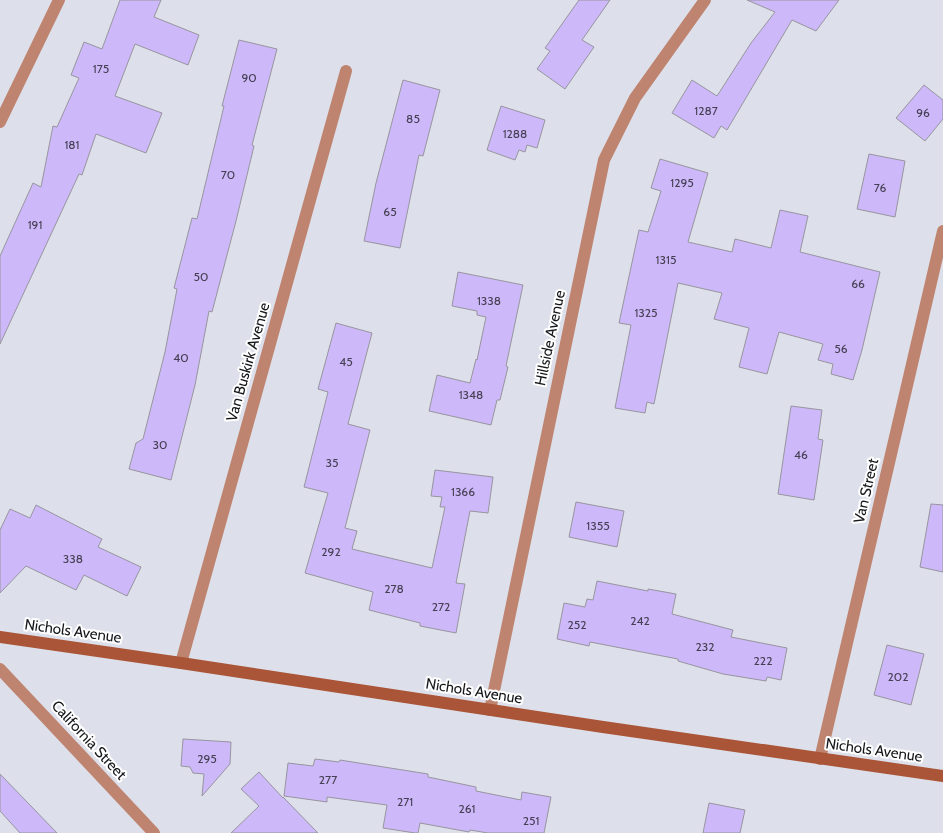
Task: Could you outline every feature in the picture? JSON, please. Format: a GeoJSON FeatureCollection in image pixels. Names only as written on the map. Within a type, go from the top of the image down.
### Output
{"type":"FeatureCollection","features":[{"type":"Feature","properties":{"kind":"main road","name":"Nichols Avenue"},"geometry":{"type":"LineString","coordinates":[[0,638],[943,776]]}},
{"type":"Feature","properties":{"kind":"street"},"geometry":{"type":"LineString","coordinates":[[0,122],[59,0]]}},
{"type":"Feature","properties":{"kind":"street","name":"Hillside Avenue"},"geometry":{"type":"LineString","coordinates":[[490,710],[604,160],[635,98],[705,0]]}},
{"type":"Feature","properties":{"kind":"street","name":"Van Buskirk Avenue"},"geometry":{"type":"LineString","coordinates":[[181,663],[346,71]]}},
{"type":"Feature","properties":{"kind":"street","name":"Van Street"},"geometry":{"type":"LineString","coordinates":[[820,759],[943,231]]}},
{"type":"Feature","properties":{"kind":"street","name":"California Street"},"geometry":{"type":"LineString","coordinates":[[0,669],[154,833]]}},
{"type":"Feature","properties":{"kind":"building"},"geometry":{"type":"Polygon","coordinates":[[[120,0],[161,0],[154,17],[199,35],[188,65],[135,44],[115,96],[162,113],[146,153],[96,134],[82,175],[79,174],[0,344],[0,256],[33,183],[41,187],[53,126],[57,127],[79,78],[71,75],[84,42],[102,49],[120,0]]]}},
{"type":"Feature","properties":{"kind":"building"},"geometry":{"type":"Polygon","coordinates":[[[579,0],[610,0],[582,40],[594,47],[565,89],[537,69],[550,51],[545,48],[579,0]]]}},
{"type":"Feature","properties":{"kind":"building"},"geometry":{"type":"Polygon","coordinates":[[[747,0],[839,0],[816,31],[792,20],[727,130],[721,126],[714,138],[672,113],[692,80],[717,96],[751,43],[775,12],[747,0]]]}},
{"type":"Feature","properties":{"kind":"building"},"geometry":{"type":"Polygon","coordinates":[[[239,40],[277,49],[252,145],[254,146],[236,221],[212,312],[209,311],[195,385],[171,480],[129,469],[136,443],[143,439],[165,352],[177,289],[174,288],[192,218],[197,219],[239,40]]]}},
{"type":"Feature","properties":{"kind":"building"},"geometry":{"type":"Polygon","coordinates":[[[403,80],[440,90],[423,156],[419,155],[400,248],[364,241],[376,183],[403,80]]]}},
{"type":"Feature","properties":{"kind":"building"},"geometry":{"type":"Polygon","coordinates":[[[924,85],[943,100],[943,119],[925,141],[896,118],[924,85]]]}},
{"type":"Feature","properties":{"kind":"building"},"geometry":{"type":"Polygon","coordinates":[[[501,106],[545,120],[537,148],[527,145],[525,152],[519,150],[515,160],[487,150],[501,106]]]}},
{"type":"Feature","properties":{"kind":"building"},"geometry":{"type":"Polygon","coordinates":[[[869,154],[905,161],[895,217],[857,209],[869,154]]]}},
{"type":"Feature","properties":{"kind":"building"},"geometry":{"type":"Polygon","coordinates":[[[660,159],[708,173],[688,242],[732,252],[735,239],[771,248],[780,210],[808,216],[800,252],[880,272],[853,380],[831,374],[833,364],[818,360],[823,344],[779,332],[767,374],[739,367],[749,328],[714,319],[722,293],[678,283],[654,404],[647,402],[645,413],[615,408],[631,325],[619,323],[639,230],[648,232],[661,191],[651,188],[660,159]]]}},
{"type":"Feature","properties":{"kind":"building"},"geometry":{"type":"Polygon","coordinates":[[[458,272],[523,285],[506,366],[508,367],[500,400],[497,400],[491,425],[429,411],[437,375],[470,383],[486,317],[477,315],[477,311],[452,306],[458,272]]]}},
{"type":"Feature","properties":{"kind":"building"},"geometry":{"type":"Polygon","coordinates":[[[336,323],[372,333],[348,424],[370,430],[345,528],[357,531],[352,549],[432,568],[445,507],[440,507],[442,497],[431,496],[435,470],[493,477],[488,513],[470,511],[456,583],[465,584],[456,633],[420,626],[420,623],[369,610],[373,592],[305,573],[328,493],[304,487],[328,392],[318,389],[336,323]]]}},
{"type":"Feature","properties":{"kind":"building"},"geometry":{"type":"Polygon","coordinates":[[[791,406],[822,410],[818,439],[823,440],[814,500],[778,494],[791,406]]]}},
{"type":"Feature","properties":{"kind":"building"},"geometry":{"type":"Polygon","coordinates":[[[576,502],[624,511],[617,547],[569,537],[576,502]]]}},
{"type":"Feature","properties":{"kind":"building"},"geometry":{"type":"Polygon","coordinates":[[[931,504],[943,505],[943,572],[920,567],[931,504]]]}},
{"type":"Feature","properties":{"kind":"building"},"geometry":{"type":"Polygon","coordinates":[[[36,505],[102,539],[98,547],[141,567],[127,596],[84,575],[76,590],[26,566],[0,593],[0,530],[10,509],[30,518],[36,505]]]}},
{"type":"Feature","properties":{"kind":"building"},"geometry":{"type":"Polygon","coordinates":[[[597,581],[648,591],[648,589],[676,594],[672,614],[733,630],[731,637],[787,648],[781,680],[767,677],[766,681],[723,674],[678,661],[678,659],[590,642],[589,646],[557,639],[564,603],[585,607],[587,599],[593,600],[597,581]]]}},
{"type":"Feature","properties":{"kind":"building"},"geometry":{"type":"Polygon","coordinates":[[[887,645],[924,654],[911,705],[874,695],[887,645]]]}},
{"type":"Feature","properties":{"kind":"building"},"geometry":{"type":"Polygon","coordinates":[[[183,739],[231,742],[230,764],[202,796],[204,774],[193,773],[190,767],[181,766],[183,739]]]}},
{"type":"Feature","properties":{"kind":"building"},"geometry":{"type":"Polygon","coordinates":[[[315,759],[339,762],[340,760],[428,774],[428,777],[476,787],[476,791],[521,800],[522,792],[551,797],[544,833],[488,833],[470,830],[469,832],[420,823],[418,833],[415,833],[383,828],[387,805],[327,797],[327,802],[284,796],[288,763],[313,766],[315,759]]]}},
{"type":"Feature","properties":{"kind":"building"},"geometry":{"type":"Polygon","coordinates":[[[259,772],[318,833],[231,833],[259,806],[241,789],[259,772]]]}},
{"type":"Feature","properties":{"kind":"building"},"geometry":{"type":"Polygon","coordinates":[[[0,774],[57,833],[20,833],[0,811],[0,774]]]}},
{"type":"Feature","properties":{"kind":"building"},"geometry":{"type":"Polygon","coordinates":[[[709,803],[745,810],[740,833],[703,833],[709,803]]]}}]}
